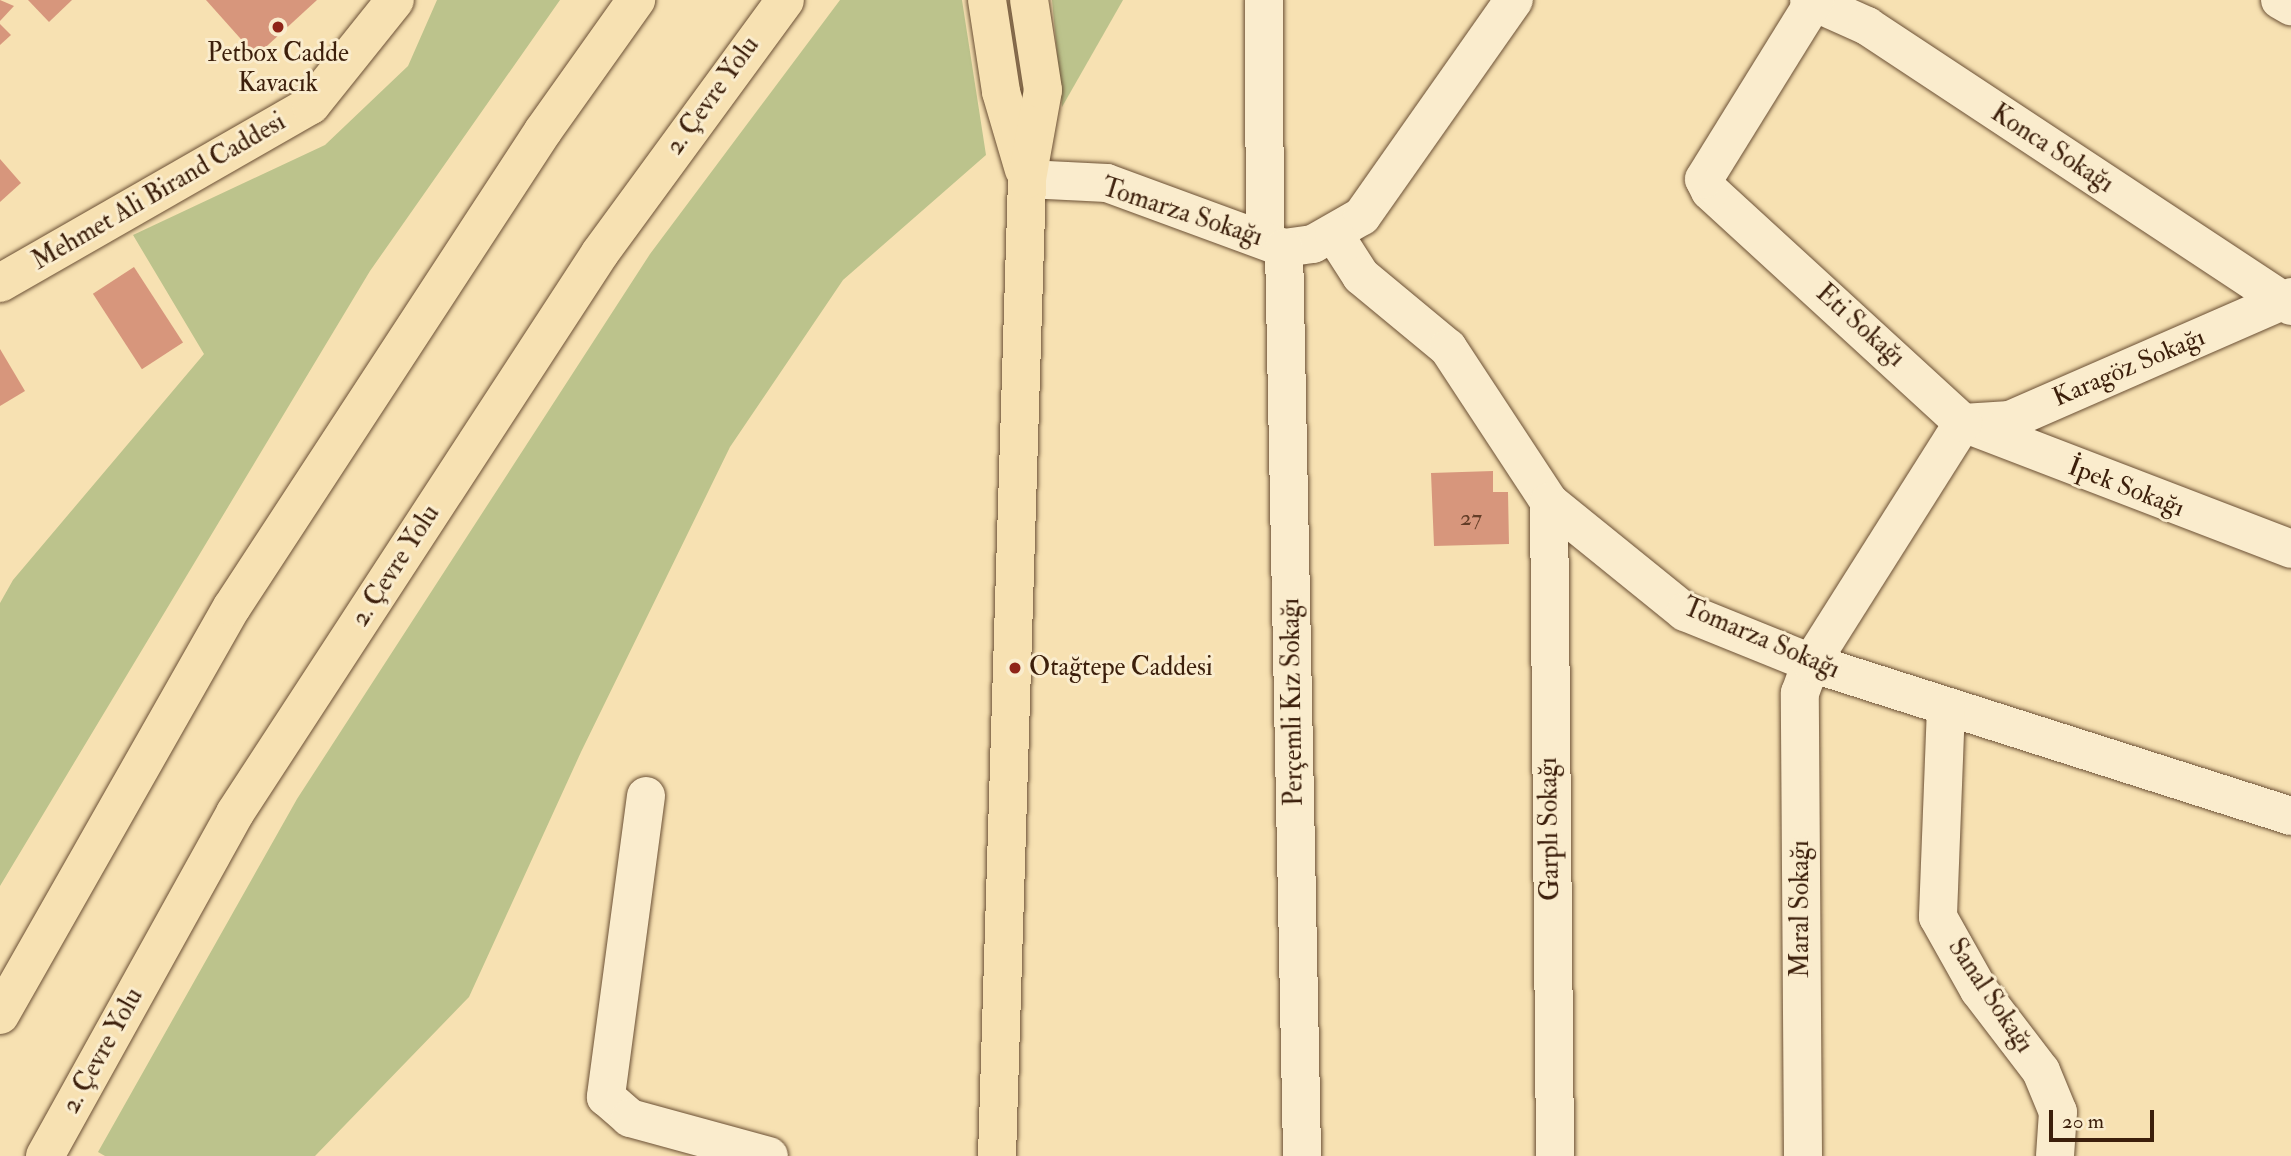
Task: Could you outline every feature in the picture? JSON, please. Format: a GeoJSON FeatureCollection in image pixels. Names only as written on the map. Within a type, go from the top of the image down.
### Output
{"type":"FeatureCollection","features":[{"type":"Feature","properties":{"kind":"main road","name":"Mehmet Ali Birand Caddesi"},"geometry":{"type":"LineString","coordinates":[[0,283],[311,105],[394,0]]}},
{"type":"Feature","properties":{"kind":"main road"},"geometry":{"type":"LineString","coordinates":[[0,1015],[232,607],[535,142],[636,0]]}},
{"type":"Feature","properties":{"kind":"main road","name":"2. Çevre Yolu"},"geometry":{"type":"LineString","coordinates":[[45,1156],[235,813],[600,253],[785,0]]}},
{"type":"Feature","properties":{"kind":"main road"},"geometry":{"type":"LineString","coordinates":[[987,0],[1001,92],[1027,179]]}},
{"type":"Feature","properties":{"kind":"main road"},"geometry":{"type":"LineString","coordinates":[[997,1156],[1027,179],[1043,90],[1029,0]]}},
{"type":"Feature","properties":{"kind":"street","name":"Perçemli Kız Sokağı"},"geometry":{"type":"LineString","coordinates":[[1264,0],[1302,1156]]}},
{"type":"Feature","properties":{"kind":"street","name":"Tomarza Sokağı"},"geometry":{"type":"LineString","coordinates":[[1027,179],[1107,183],[1274,244],[1314,244],[1362,216],[1514,0]]}},
{"type":"Feature","properties":{"kind":"street"},"geometry":{"type":"LineString","coordinates":[[2280,0],[2291,6]]}},
{"type":"Feature","properties":{"kind":"street","name":"Konca Sokağı"},"geometry":{"type":"LineString","coordinates":[[1813,1],[1867,26],[2289,301]]}},
{"type":"Feature","properties":{"kind":"street","name":"Eti Sokağı"},"geometry":{"type":"LineString","coordinates":[[1813,1],[1704,180],[1710,191],[1963,423]]}},
{"type":"Feature","properties":{"kind":"street","name":"Tomarza Sokağı"},"geometry":{"type":"LineString","coordinates":[[1334,234],[1361,276],[1448,348],[1549,502],[1685,612],[1811,663],[2291,816]]}},
{"type":"Feature","properties":{"kind":"street","name":"Karagöz Sokağı"},"geometry":{"type":"LineString","coordinates":[[1963,423],[2010,420],[2289,301]]}},
{"type":"Feature","properties":{"kind":"street"},"geometry":{"type":"LineString","coordinates":[[1811,663],[1963,423]]}},
{"type":"Feature","properties":{"kind":"street","name":"İpek Sokağı"},"geometry":{"type":"LineString","coordinates":[[1963,423],[2291,549]]}},
{"type":"Feature","properties":{"kind":"street","name":"Garplı Sokağı"},"geometry":{"type":"LineString","coordinates":[[1549,502],[1555,1156]]}},
{"type":"Feature","properties":{"kind":"street","name":"Maral Sokağı"},"geometry":{"type":"LineString","coordinates":[[1803,1156],[1800,693],[1811,663]]}},
{"type":"Feature","properties":{"kind":"street","name":"Sanal Sokağı"},"geometry":{"type":"LineString","coordinates":[[1946,707],[1938,917],[1979,990],[2041,1071],[2058,1112],[2055,1156]]}},
{"type":"Feature","properties":{"kind":"street"},"geometry":{"type":"LineString","coordinates":[[646,796],[606,1097],[630,1118],[769,1156]]}},
{"type":"Feature","properties":{"kind":"green space"},"geometry":{"type":"Polygon","coordinates":[[[437,0],[560,0],[370,271],[0,886],[0,603],[13,580],[204,354],[133,235],[325,145],[408,66],[437,0]]]}},
{"type":"Feature","properties":{"kind":"green space"},"geometry":{"type":"Polygon","coordinates":[[[840,0],[962,0],[986,155],[843,280],[730,447],[581,752],[469,997],[315,1156],[105,1156],[98,1152],[297,799],[650,254],[840,0]]]}},
{"type":"Feature","properties":{"kind":"green space"},"geometry":{"type":"Polygon","coordinates":[[[1052,0],[1123,0],[1062,107],[1052,0]]]}},
{"type":"Feature","properties":{"kind":"building"},"geometry":{"type":"Polygon","coordinates":[[[0,0],[14,6],[0,21],[0,0]]]}},
{"type":"Feature","properties":{"kind":"building"},"geometry":{"type":"Polygon","coordinates":[[[28,0],[72,0],[49,22],[28,0]]]}},
{"type":"Feature","properties":{"kind":"building"},"geometry":{"type":"Polygon","coordinates":[[[206,0],[317,0],[256,56],[206,0]]]}},
{"type":"Feature","properties":{"kind":"building"},"geometry":{"type":"Polygon","coordinates":[[[0,24],[11,35],[0,45],[0,24]]]}},
{"type":"Feature","properties":{"kind":"building"},"geometry":{"type":"Polygon","coordinates":[[[0,159],[21,183],[0,202],[0,159]]]}},
{"type":"Feature","properties":{"kind":"building"},"geometry":{"type":"Polygon","coordinates":[[[134,267],[183,342],[142,369],[93,294],[134,267]]]}},
{"type":"Feature","properties":{"kind":"building"},"geometry":{"type":"Polygon","coordinates":[[[0,349],[25,391],[0,406],[0,349]]]}},
{"type":"Feature","properties":{"kind":"building"},"geometry":{"type":"Polygon","coordinates":[[[1493,471],[1493,492],[1508,492],[1509,544],[1434,546],[1431,473],[1493,471]]]}},
{"type":"Feature","properties":{"kind":"place","name":"Petbox Cadde Kavacık"},"geometry":{"type":"Point","coordinates":[278,27]}},
{"type":"Feature","properties":{"kind":"place","name":"Otağtepe Caddesi"},"geometry":{"type":"Point","coordinates":[1015,668]}}]}
